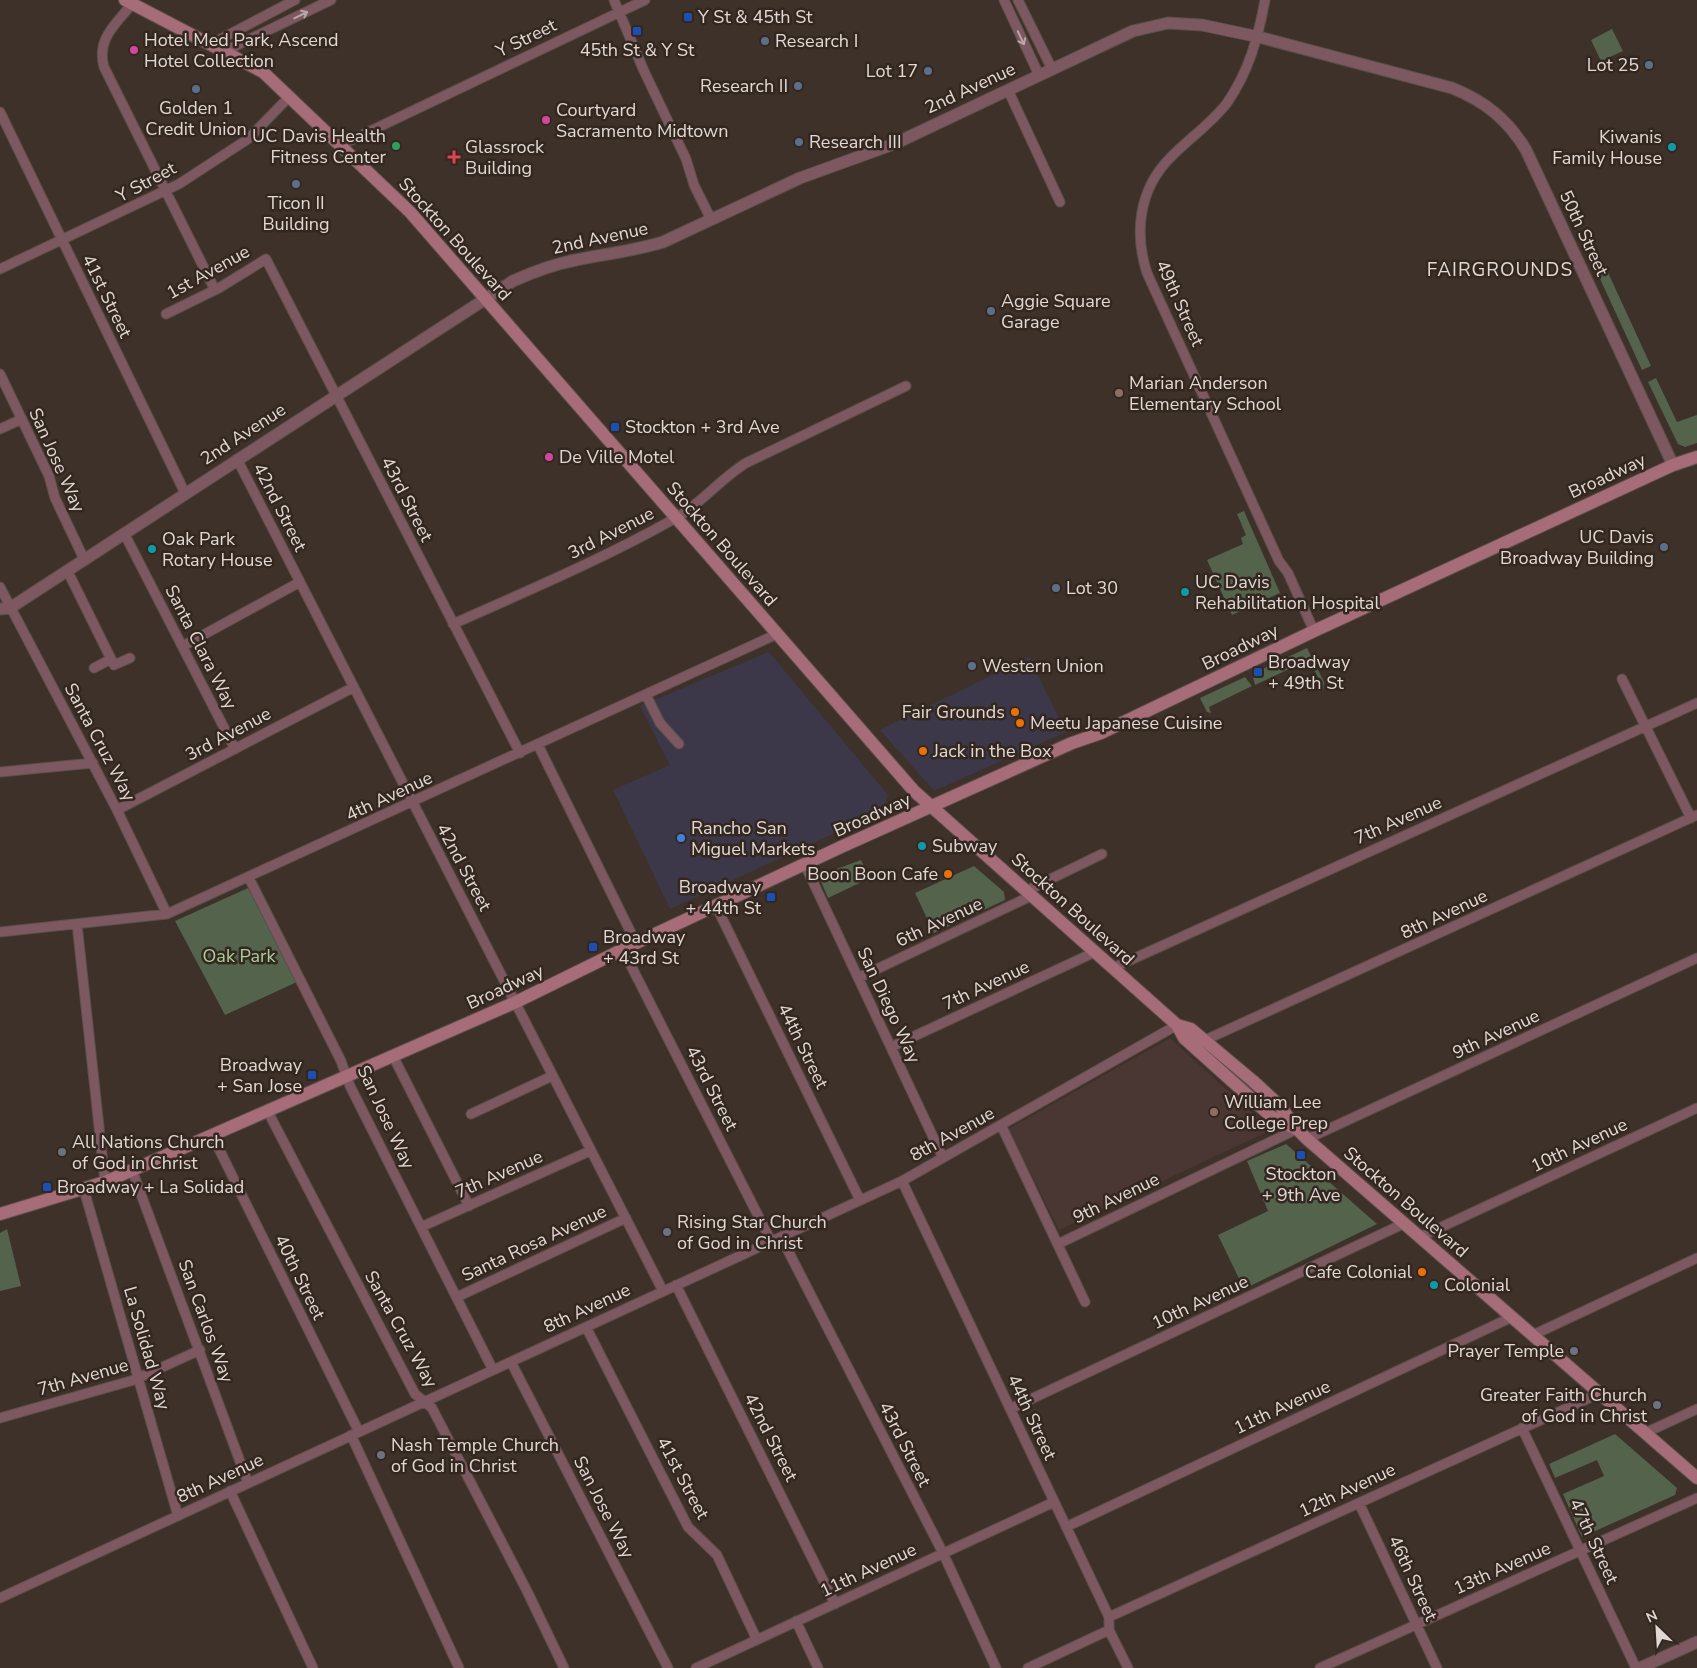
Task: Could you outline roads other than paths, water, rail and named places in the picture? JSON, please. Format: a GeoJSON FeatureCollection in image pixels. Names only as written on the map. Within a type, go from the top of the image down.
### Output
{"type":"FeatureCollection","features":[{"type":"Feature","properties":{"kind":"main road","name":"Stockton Boulevard"},"geometry":{"type":"LineString","coordinates":[[129,2],[263,72],[341,145],[410,212],[914,791],[1176,1024],[1184,1038],[1272,1117],[1297,1129]]}},
{"type":"Feature","properties":{"kind":"main road","name":"Broadway"},"geometry":{"type":"LineString","coordinates":[[0,1214],[106,1182],[516,1002],[716,906],[1072,743],[1101,733],[1314,631],[1673,465],[1697,457]]}},
{"type":"Feature","properties":{"kind":"main road","name":"Stockton Boulevard"},"geometry":{"type":"LineString","coordinates":[[1176,1024],[1191,1029],[1279,1105],[1307,1139],[1697,1478]]}},
{"type":"Feature","properties":{"kind":"street"},"geometry":{"type":"LineString","coordinates":[[211,44],[295,0]]}},
{"type":"Feature","properties":{"kind":"street"},"geometry":{"type":"LineString","coordinates":[[225,51],[331,0]]}},
{"type":"Feature","properties":{"kind":"street"},"geometry":{"type":"LineString","coordinates":[[614,0],[644,71],[686,158],[694,185],[711,219]]}},
{"type":"Feature","properties":{"kind":"street","name":"Y Street"},"geometry":{"type":"LineString","coordinates":[[341,145],[645,0]]}},
{"type":"Feature","properties":{"kind":"street"},"geometry":{"type":"LineString","coordinates":[[1004,0],[1039,75]]}},
{"type":"Feature","properties":{"kind":"street"},"geometry":{"type":"LineString","coordinates":[[1018,0],[1052,69]]}},
{"type":"Feature","properties":{"kind":"street","name":"49th Street"},"geometry":{"type":"LineString","coordinates":[[1265,0],[1259,37],[1247,69],[1226,104],[1205,128],[1168,160],[1154,179],[1142,210],[1140,244],[1149,278],[1279,561],[1288,574],[1314,631]]}},
{"type":"Feature","properties":{"kind":"street"},"geometry":{"type":"LineString","coordinates":[[129,2],[109,31],[102,48],[104,67],[215,290]]}},
{"type":"Feature","properties":{"kind":"street","name":"2nd Avenue"},"geometry":{"type":"LineString","coordinates":[[5,608],[67,570],[484,297],[513,280],[543,268],[575,260],[641,249],[663,242],[800,178],[894,144],[1133,31],[1168,23],[1202,25],[1259,37]]}},
{"type":"Feature","properties":{"kind":"street","name":"50th Street"},"geometry":{"type":"LineString","coordinates":[[1259,37],[1452,88],[1482,103],[1506,123],[1526,150],[1673,465]]}},
{"type":"Feature","properties":{"kind":"street"},"geometry":{"type":"LineString","coordinates":[[1008,90],[1060,202]]}},
{"type":"Feature","properties":{"kind":"street","name":"Y Street"},"geometry":{"type":"LineString","coordinates":[[0,269],[166,192],[248,139],[290,96]]}},
{"type":"Feature","properties":{"kind":"street","name":"41st Street"},"geometry":{"type":"LineString","coordinates":[[0,112],[186,493]]}},
{"type":"Feature","properties":{"kind":"street","name":"1st Avenue"},"geometry":{"type":"LineString","coordinates":[[166,314],[215,290],[266,259]]}},
{"type":"Feature","properties":{"kind":"street","name":"43rd Street"},"geometry":{"type":"LineString","coordinates":[[266,259],[520,753]]}},
{"type":"Feature","properties":{"kind":"street","name":"San Jose Way"},"geometry":{"type":"LineString","coordinates":[[0,374],[49,476],[55,498],[84,559]]}},
{"type":"Feature","properties":{"kind":"street","name":"3rd Avenue"},"geometry":{"type":"LineString","coordinates":[[453,624],[569,572],[676,518],[732,471],[906,386]]}},
{"type":"Feature","properties":{"kind":"street"},"geometry":{"type":"LineString","coordinates":[[0,429],[22,419]]}},
{"type":"Feature","properties":{"kind":"street","name":"42nd Street"},"geometry":{"type":"LineString","coordinates":[[236,459],[663,1291]]}},
{"type":"Feature","properties":{"kind":"street","name":"Santa Clara Way"},"geometry":{"type":"LineString","coordinates":[[124,533],[235,749]]}},
{"type":"Feature","properties":{"kind":"street"},"geometry":{"type":"LineString","coordinates":[[67,570],[114,665],[130,658]]}},
{"type":"Feature","properties":{"kind":"street"},"geometry":{"type":"LineString","coordinates":[[183,646],[300,582]]}},
{"type":"Feature","properties":{"kind":"street","name":"Santa Cruz Way"},"geometry":{"type":"LineString","coordinates":[[0,587],[5,608],[93,763],[167,914]]}},
{"type":"Feature","properties":{"kind":"street","name":"4th Avenue"},"geometry":{"type":"LineString","coordinates":[[0,932],[167,914],[413,803],[777,634]]}},
{"type":"Feature","properties":{"kind":"street"},"geometry":{"type":"LineString","coordinates":[[94,668],[112,659]]}},
{"type":"Feature","properties":{"kind":"street"},"geometry":{"type":"LineString","coordinates":[[1622,679],[1644,726],[1694,817]]}},
{"type":"Feature","properties":{"kind":"street","name":"3rd Avenue"},"geometry":{"type":"LineString","coordinates":[[117,810],[354,687]]}},
{"type":"Feature","properties":{"kind":"street"},"geometry":{"type":"LineString","coordinates":[[646,695],[660,723],[678,744]]}},
{"type":"Feature","properties":{"kind":"street","name":"7th Avenue"},"geometry":{"type":"LineString","coordinates":[[1113,968],[1697,703]]}},
{"type":"Feature","properties":{"kind":"street"},"geometry":{"type":"LineString","coordinates":[[538,745],[636,943]]}},
{"type":"Feature","properties":{"kind":"street"},"geometry":{"type":"LineString","coordinates":[[0,772],[93,763]]}},
{"type":"Feature","properties":{"kind":"street","name":"8th Avenue"},"geometry":{"type":"LineString","coordinates":[[1203,1041],[1694,817]]}},
{"type":"Feature","properties":{"kind":"street","name":"6th Avenue"},"geometry":{"type":"LineString","coordinates":[[858,978],[1030,893],[1102,854]]}},
{"type":"Feature","properties":{"kind":"street","name":"San Diego Way"},"geometry":{"type":"LineString","coordinates":[[805,865],[943,1158]]}},
{"type":"Feature","properties":{"kind":"street","name":"San Jose Way"},"geometry":{"type":"LineString","coordinates":[[249,878],[342,1061],[346,1076],[493,1370]]}},
{"type":"Feature","properties":{"kind":"street","name":"44th Street"},"geometry":{"type":"LineString","coordinates":[[716,906],[860,1200]]}},
{"type":"Feature","properties":{"kind":"street"},"geometry":{"type":"LineString","coordinates":[[77,924],[106,1182]]}},
{"type":"Feature","properties":{"kind":"street","name":"43rd Street"},"geometry":{"type":"LineString","coordinates":[[623,950],[771,1241]]}},
{"type":"Feature","properties":{"kind":"street","name":"7th Avenue"},"geometry":{"type":"LineString","coordinates":[[890,1047],[1095,952]]}},
{"type":"Feature","properties":{"kind":"street","name":"9th Avenue"},"geometry":{"type":"LineString","coordinates":[[1307,1139],[1697,958]]}},
{"type":"Feature","properties":{"kind":"street","name":"8th Avenue"},"geometry":{"type":"LineString","coordinates":[[0,1598],[902,1181],[1176,1024]]}},
{"type":"Feature","properties":{"kind":"street"},"geometry":{"type":"LineString","coordinates":[[393,1056],[469,1206]]}},
{"type":"Feature","properties":{"kind":"street"},"geometry":{"type":"LineString","coordinates":[[471,1114],[552,1076]]}},
{"type":"Feature","properties":{"kind":"street","name":"10th Avenue"},"geometry":{"type":"LineString","coordinates":[[1420,1237],[1697,1108]]}},
{"type":"Feature","properties":{"kind":"street","name":"Santa Cruz Way"},"geometry":{"type":"LineString","coordinates":[[267,1110],[416,1394],[432,1408],[527,1591],[564,1668]]}},
{"type":"Feature","properties":{"kind":"street"},"geometry":{"type":"LineString","coordinates":[[1001,1126],[1085,1302]]}},
{"type":"Feature","properties":{"kind":"street","name":"9th Avenue"},"geometry":{"type":"LineString","coordinates":[[1058,1244],[1297,1129]]}},
{"type":"Feature","properties":{"kind":"street","name":"40th Street"},"geometry":{"type":"LineString","coordinates":[[212,1135],[355,1434],[459,1668]]}},
{"type":"Feature","properties":{"kind":"street","name":"7th Avenue"},"geometry":{"type":"LineString","coordinates":[[421,1226],[590,1150]]}},
{"type":"Feature","properties":{"kind":"street","name":"San Carlos Way"},"geometry":{"type":"LineString","coordinates":[[132,1170],[248,1483]]}},
{"type":"Feature","properties":{"kind":"street","name":"44th Street"},"geometry":{"type":"LineString","coordinates":[[902,1181],[1109,1617],[1109,1630],[1128,1668]]}},
{"type":"Feature","properties":{"kind":"street","name":"La Solidad Way"},"geometry":{"type":"LineString","coordinates":[[84,1190],[178,1516]]}},
{"type":"Feature","properties":{"kind":"street","name":"Santa Rosa Avenue"},"geometry":{"type":"LineString","coordinates":[[457,1296],[626,1218]]}},
{"type":"Feature","properties":{"kind":"street","name":"10th Avenue"},"geometry":{"type":"LineString","coordinates":[[1010,1409],[1404,1223]]}},
{"type":"Feature","properties":{"kind":"street","name":"43rd Street"},"geometry":{"type":"LineString","coordinates":[[781,1237],[943,1553],[996,1668]]}},
{"type":"Feature","properties":{"kind":"street"},"geometry":{"type":"LineString","coordinates":[[1533,1335],[1697,1258]]}},
{"type":"Feature","properties":{"kind":"street","name":"42nd Street"},"geometry":{"type":"LineString","coordinates":[[676,1285],[835,1604]]}},
{"type":"Feature","properties":{"kind":"street","name":"11th Avenue"},"geometry":{"type":"LineString","coordinates":[[1066,1527],[1512,1317]]}},
{"type":"Feature","properties":{"kind":"street","name":"41st Street"},"geometry":{"type":"LineString","coordinates":[[586,1327],[688,1527],[717,1555],[757,1640]]}},
{"type":"Feature","properties":{"kind":"street","name":"7th Avenue"},"geometry":{"type":"LineString","coordinates":[[0,1418],[139,1378],[200,1350]]}},
{"type":"Feature","properties":{"kind":"street","name":"San Jose Way"},"geometry":{"type":"LineString","coordinates":[[511,1362],[668,1668]]}},
{"type":"Feature","properties":{"kind":"street","name":"12th Avenue"},"geometry":{"type":"LineString","coordinates":[[1109,1617],[1600,1393]]}},
{"type":"Feature","properties":{"kind":"street"},"geometry":{"type":"LineString","coordinates":[[1645,1433],[1697,1409]]}},
{"type":"Feature","properties":{"kind":"street","name":"47th Street"},"geometry":{"type":"LineString","coordinates":[[1522,1428],[1638,1668]]}},
{"type":"Feature","properties":{"kind":"street"},"geometry":{"type":"LineString","coordinates":[[230,1492],[313,1668]]}},
{"type":"Feature","properties":{"kind":"street","name":"13th Avenue"},"geometry":{"type":"LineString","coordinates":[[1320,1668],[1697,1498]]}},
{"type":"Feature","properties":{"kind":"street","name":"11th Avenue"},"geometry":{"type":"LineString","coordinates":[[696,1668],[1054,1502]]}},
{"type":"Feature","properties":{"kind":"street","name":"46th Street"},"geometry":{"type":"LineString","coordinates":[[1359,1503],[1437,1668]]}},
{"type":"Feature","properties":{"kind":"street"},"geometry":{"type":"LineString","coordinates":[[796,1622],[818,1668]]}},
{"type":"Feature","properties":{"kind":"street"},"geometry":{"type":"LineString","coordinates":[[1028,1668],[1109,1630]]}},
{"type":"Feature","properties":{"kind":"street"},"geometry":{"type":"LineString","coordinates":[[1638,1668],[1697,1642]]}},
{"type":"Feature","properties":{"kind":"place","name":"Y St & 45th St"},"geometry":{"type":"Point","coordinates":[688,17]}},
{"type":"Feature","properties":{"kind":"place","name":"45th St & Y St"},"geometry":{"type":"Point","coordinates":[637,31]}},
{"type":"Feature","properties":{"kind":"place","name":"Research I"},"geometry":{"type":"Point","coordinates":[765,41]}},
{"type":"Feature","properties":{"kind":"place","name":"Hotel Med Park, Ascend Hotel Collection"},"geometry":{"type":"Point","coordinates":[134,50]}},
{"type":"Feature","properties":{"kind":"place","name":"Lot 25"},"geometry":{"type":"Point","coordinates":[1649,65]}},
{"type":"Feature","properties":{"kind":"place","name":"Lot 17"},"geometry":{"type":"Point","coordinates":[928,71]}},
{"type":"Feature","properties":{"kind":"place","name":"Research II"},"geometry":{"type":"Point","coordinates":[798,86]}},
{"type":"Feature","properties":{"kind":"place","name":"Golden 1 Credit Union"},"geometry":{"type":"Point","coordinates":[196,89]}},
{"type":"Feature","properties":{"kind":"place","name":"Courtyard Sacramento Midtown"},"geometry":{"type":"Point","coordinates":[546,120]}},
{"type":"Feature","properties":{"kind":"place","name":"Research III"},"geometry":{"type":"Point","coordinates":[799,142]}},
{"type":"Feature","properties":{"kind":"place","name":"UC Davis Health Fitness Center"},"geometry":{"type":"Point","coordinates":[396,146]}},
{"type":"Feature","properties":{"kind":"place","name":"Kiwanis Family House"},"geometry":{"type":"Point","coordinates":[1672,147]}},
{"type":"Feature","properties":{"kind":"place","name":"Glassrock Building"},"geometry":{"type":"Point","coordinates":[454,157]}},
{"type":"Feature","properties":{"kind":"place","name":"Ticon II Building"},"geometry":{"type":"Point","coordinates":[296,184]}},
{"type":"Feature","properties":{"kind":"place","name":"Aggie Square Garage"},"geometry":{"type":"Point","coordinates":[991,311]}},
{"type":"Feature","properties":{"kind":"place","name":"Marian Anderson Elementary School"},"geometry":{"type":"Point","coordinates":[1119,393]}},
{"type":"Feature","properties":{"kind":"place","name":"Stockton + 3rd Ave"},"geometry":{"type":"Point","coordinates":[615,427]}},
{"type":"Feature","properties":{"kind":"place","name":"De Ville Motel"},"geometry":{"type":"Point","coordinates":[549,457]}},
{"type":"Feature","properties":{"kind":"place","name":"UC Davis Broadway Building"},"geometry":{"type":"Point","coordinates":[1664,547]}},
{"type":"Feature","properties":{"kind":"place","name":"Oak Park Rotary House"},"geometry":{"type":"Point","coordinates":[152,549]}},
{"type":"Feature","properties":{"kind":"place","name":"Lot 30"},"geometry":{"type":"Point","coordinates":[1056,588]}},
{"type":"Feature","properties":{"kind":"place","name":"UC Davis Rehabilitation Hospital"},"geometry":{"type":"Point","coordinates":[1185,592]}},
{"type":"Feature","properties":{"kind":"place","name":"Western Union"},"geometry":{"type":"Point","coordinates":[972,666]}},
{"type":"Feature","properties":{"kind":"place","name":"Broadway + 49th St"},"geometry":{"type":"Point","coordinates":[1258,672]}},
{"type":"Feature","properties":{"kind":"place","name":"Fair Grounds"},"geometry":{"type":"Point","coordinates":[1015,712]}},
{"type":"Feature","properties":{"kind":"place","name":"Meetu Japanese Cuisine"},"geometry":{"type":"Point","coordinates":[1020,723]}},
{"type":"Feature","properties":{"kind":"place","name":"Jack in the Box"},"geometry":{"type":"Point","coordinates":[923,751]}},
{"type":"Feature","properties":{"kind":"place","name":"Rancho San Miguel Markets"},"geometry":{"type":"Point","coordinates":[681,838]}},
{"type":"Feature","properties":{"kind":"place","name":"Subway"},"geometry":{"type":"Point","coordinates":[922,846]}},
{"type":"Feature","properties":{"kind":"place","name":"Boon Boon Cafe"},"geometry":{"type":"Point","coordinates":[948,874]}},
{"type":"Feature","properties":{"kind":"place","name":"Broadway + 44th St"},"geometry":{"type":"Point","coordinates":[771,897]}},
{"type":"Feature","properties":{"kind":"place","name":"Broadway + 43rd St"},"geometry":{"type":"Point","coordinates":[593,947]}},
{"type":"Feature","properties":{"kind":"place","name":"Broadway + San Jose"},"geometry":{"type":"Point","coordinates":[312,1075]}},
{"type":"Feature","properties":{"kind":"place","name":"William Lee College Prep"},"geometry":{"type":"Point","coordinates":[1214,1112]}},
{"type":"Feature","properties":{"kind":"place","name":"All Nations Church of God in Christ"},"geometry":{"type":"Point","coordinates":[62,1152]}},
{"type":"Feature","properties":{"kind":"place","name":"Stockton + 9th Ave"},"geometry":{"type":"Point","coordinates":[1301,1155]}},
{"type":"Feature","properties":{"kind":"place","name":"Broadway + La Solidad"},"geometry":{"type":"Point","coordinates":[47,1187]}},
{"type":"Feature","properties":{"kind":"place","name":"Rising Star Church of God in Christ"},"geometry":{"type":"Point","coordinates":[667,1232]}},
{"type":"Feature","properties":{"kind":"place","name":"Cafe Colonial"},"geometry":{"type":"Point","coordinates":[1422,1272]}},
{"type":"Feature","properties":{"kind":"place","name":"Colonial"},"geometry":{"type":"Point","coordinates":[1434,1285]}},
{"type":"Feature","properties":{"kind":"place","name":"Prayer Temple"},"geometry":{"type":"Point","coordinates":[1574,1351]}},
{"type":"Feature","properties":{"kind":"place","name":"Greater Faith Church of God in Christ"},"geometry":{"type":"Point","coordinates":[1657,1405]}},
{"type":"Feature","properties":{"kind":"place","name":"Nash Temple Church of God in Christ"},"geometry":{"type":"Point","coordinates":[381,1455]}},
{"type":"Feature","properties":{"kind":"district","name":"FAIRGROUNDS"},"geometry":{"type":"Point","coordinates":[1500,270]}},
{"type":"Feature","properties":{"kind":"park label","name":"Oak Park"},"geometry":{"type":"Point","coordinates":[239,956]}}]}
